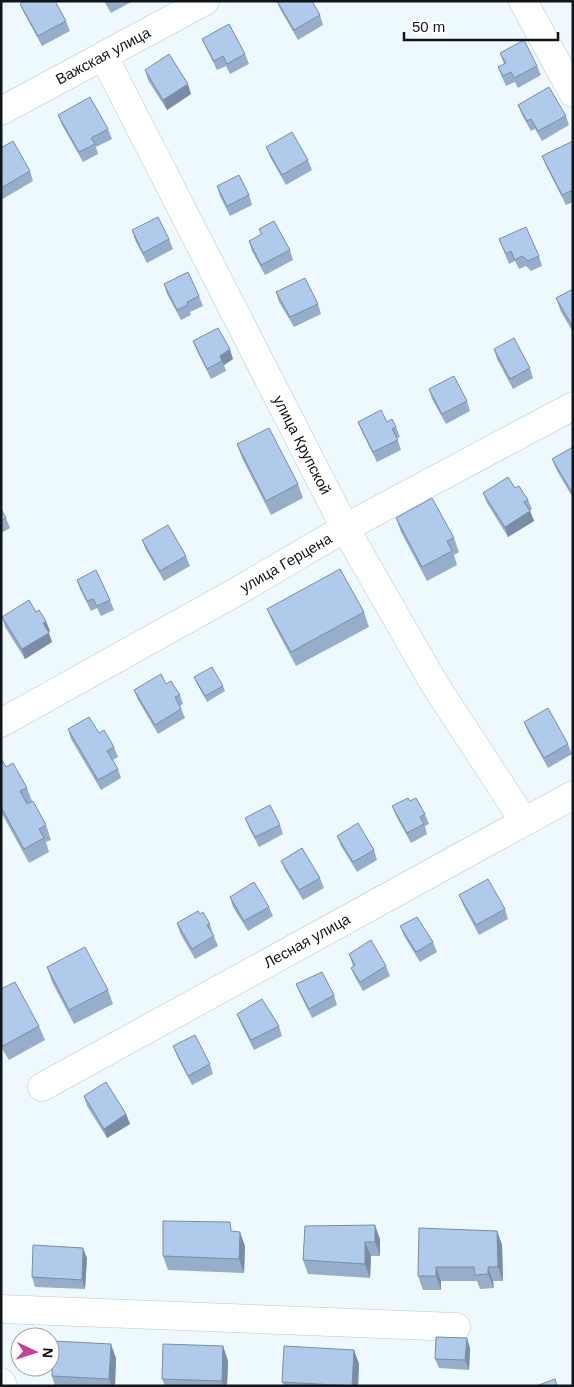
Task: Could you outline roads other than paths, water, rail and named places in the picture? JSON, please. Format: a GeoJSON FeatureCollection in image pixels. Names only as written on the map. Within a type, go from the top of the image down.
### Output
{"type":"FeatureCollection","features":[{"type":"Feature","properties":{"kind":"street","name":"Важская улица"},"geometry":{"type":"LineString","coordinates":[[1,111],[205,1]]}},
{"type":"Feature","properties":{"kind":"street"},"geometry":{"type":"LineString","coordinates":[[523,1],[573,93]]}},
{"type":"Feature","properties":{"kind":"street","name":"улица Крупской"},"geometry":{"type":"LineString","coordinates":[[104,57],[345,528],[435,686],[524,821]]}},
{"type":"Feature","properties":{"kind":"street","name":"улица Герцена"},"geometry":{"type":"LineString","coordinates":[[1,723],[243,588],[345,528],[573,406]]}},
{"type":"Feature","properties":{"kind":"street","name":"Лесная улица"},"geometry":{"type":"LineString","coordinates":[[42,1087],[573,795]]}},
{"type":"Feature","properties":{"kind":"street"},"geometry":{"type":"LineString","coordinates":[[1,1309],[456,1327]]}},
{"type":"Feature","properties":{"kind":"street"},"geometry":{"type":"LineString","coordinates":[[1,1382],[3,1386]]}}]}
